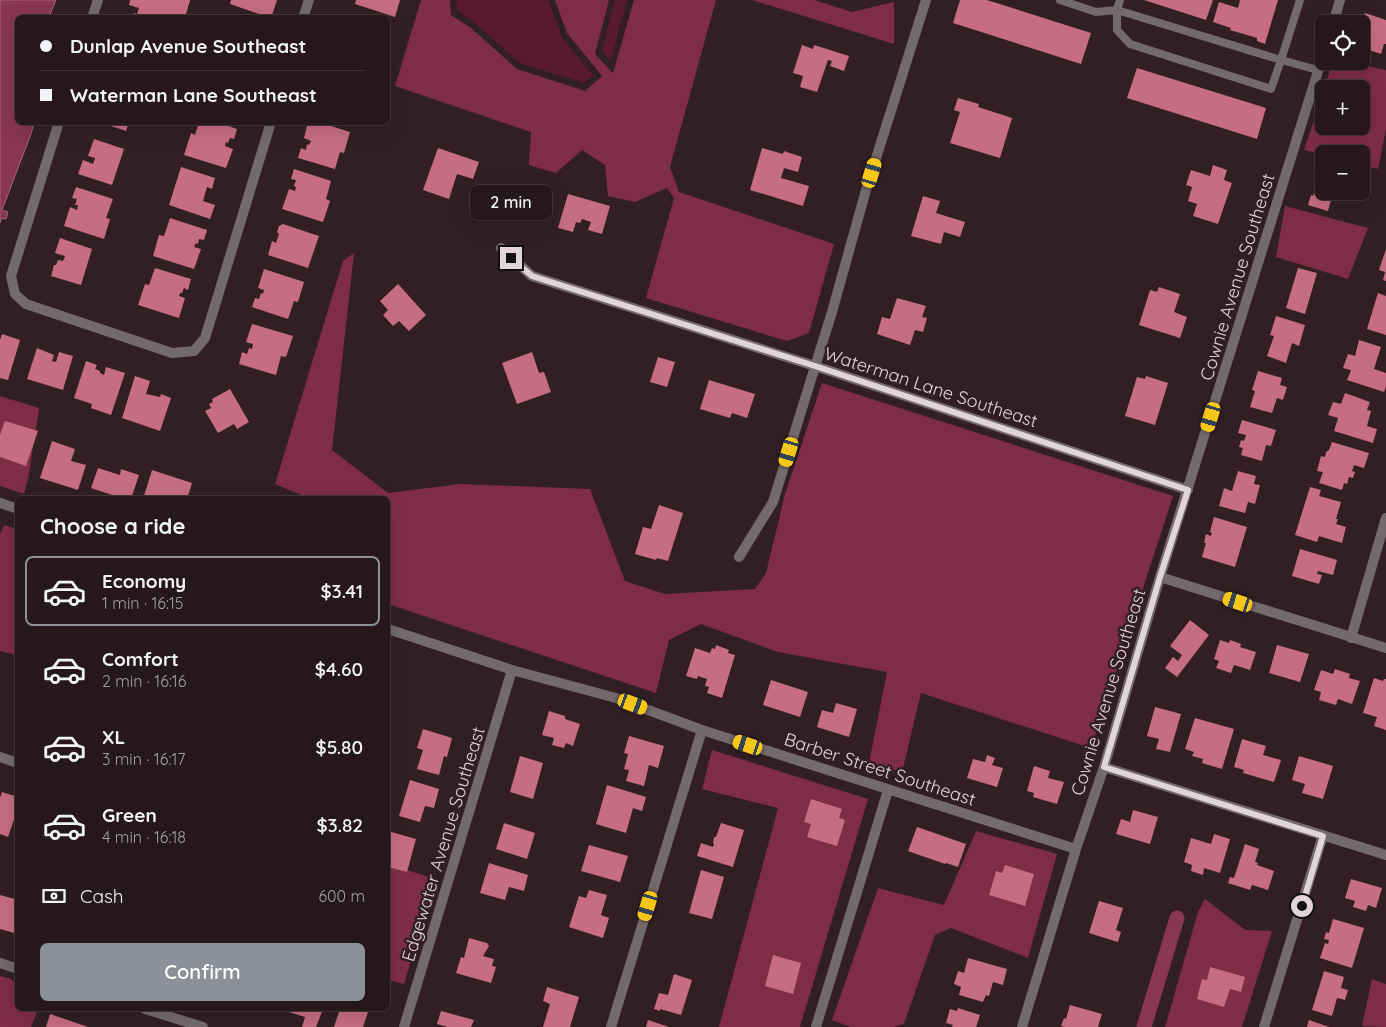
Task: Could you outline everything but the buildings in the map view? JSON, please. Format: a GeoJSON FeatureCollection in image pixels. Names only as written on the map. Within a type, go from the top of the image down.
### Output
{"type":"FeatureCollection","features":[{"type":"Feature","properties":{"kind":"street"},"geometry":{"type":"LineString","coordinates":[[93,15],[98,0]]}},
{"type":"Feature","properties":{"kind":"street"},"geometry":{"type":"LineString","coordinates":[[304,15],[309,0]]}},
{"type":"Feature","properties":{"kind":"street"},"geometry":{"type":"LineString","coordinates":[[739,557],[774,502],[832,312],[866,190],[926,0]]}},
{"type":"Feature","properties":{"kind":"street"},"geometry":{"type":"LineString","coordinates":[[1335,15],[1340,0]]}},
{"type":"Feature","properties":{"kind":"street","name":"Cownie Avenue Southeast"},"geometry":{"type":"LineString","coordinates":[[1022,1027],[1076,848],[1104,767],[1160,577],[1318,70]]}},
{"type":"Feature","properties":{"kind":"street"},"geometry":{"type":"LineString","coordinates":[[58,125],[11,276],[15,294],[26,304],[172,353],[194,351],[205,338],[270,125]]}},
{"type":"Feature","properties":{"kind":"street","name":"Waterman Lane Southeast"},"geometry":{"type":"LineString","coordinates":[[501,248],[532,276],[815,366],[1188,490]]}},
{"type":"Feature","properties":{"kind":"street"},"geometry":{"type":"LineString","coordinates":[[0,503],[15,508]]}},
{"type":"Feature","properties":{"kind":"street"},"geometry":{"type":"LineString","coordinates":[[1351,638],[1386,518]]}},
{"type":"Feature","properties":{"kind":"street"},"geometry":{"type":"LineString","coordinates":[[1160,577],[1386,648]]}},
{"type":"Feature","properties":{"kind":"street","name":"Barber Street Southeast"},"geometry":{"type":"LineString","coordinates":[[390,630],[512,670],[616,698],[702,730],[1076,848]]}},
{"type":"Feature","properties":{"kind":"street","name":"Edgewater Avenue Southeast"},"geometry":{"type":"LineString","coordinates":[[404,1027],[512,670]]}},
{"type":"Feature","properties":{"kind":"street"},"geometry":{"type":"LineString","coordinates":[[611,1027],[702,730]]}},
{"type":"Feature","properties":{"kind":"street"},"geometry":{"type":"LineString","coordinates":[[0,757],[15,762]]}},
{"type":"Feature","properties":{"kind":"street"},"geometry":{"type":"LineString","coordinates":[[1104,767],[1386,855]]}},
{"type":"Feature","properties":{"kind":"street"},"geometry":{"type":"LineString","coordinates":[[816,1027],[888,790]]}},
{"type":"Feature","properties":{"kind":"street"},"geometry":{"type":"LineString","coordinates":[[1264,1027],[1323,836]]}},
{"type":"Feature","properties":{"kind":"street"},"geometry":{"type":"LineString","coordinates":[[0,963],[15,968]]}},
{"type":"Feature","properties":{"kind":"street"},"geometry":{"type":"LineString","coordinates":[[151,1011],[203,1027]]}},
{"type":"Feature","properties":{"kind":"lane"},"geometry":{"type":"LineString","coordinates":[[1060,0],[1096,12],[1117,10],[1315,69]]}},
{"type":"Feature","properties":{"kind":"lane"},"geometry":{"type":"LineString","coordinates":[[1120,0],[1117,10],[1118,30],[1130,44],[1272,89],[1300,0]]}},
{"type":"Feature","properties":{"kind":"shaded area"},"geometry":{"type":"Polygon","coordinates":[[[0,0],[56,0],[50,15],[15,15],[15,125],[33,125],[2,210],[8,212],[6,219],[2,218],[0,223],[0,0]]]}},
{"type":"Feature","properties":{"kind":"shaded area"},"geometry":{"type":"Polygon","coordinates":[[[421,0],[450,0],[451,15],[471,28],[517,69],[585,91],[602,76],[567,33],[555,0],[609,0],[595,54],[613,73],[634,0],[716,0],[670,167],[679,192],[834,244],[809,333],[787,341],[646,298],[674,198],[667,188],[635,202],[608,196],[605,165],[582,150],[556,173],[529,165],[531,132],[395,86],[421,0]]]}},
{"type":"Feature","properties":{"kind":"shaded area"},"geometry":{"type":"Polygon","coordinates":[[[456,0],[549,1],[562,38],[593,75],[584,83],[520,63],[475,23],[457,10],[456,0]]]}},
{"type":"Feature","properties":{"kind":"shaded area"},"geometry":{"type":"Polygon","coordinates":[[[615,0],[627,0],[611,60],[602,51],[615,0]]]}},
{"type":"Feature","properties":{"kind":"shaded area"},"geometry":{"type":"Polygon","coordinates":[[[752,0],[814,0],[852,12],[894,2],[894,44],[752,0]]]}},
{"type":"Feature","properties":{"kind":"shaded area"},"geometry":{"type":"Polygon","coordinates":[[[1370,67],[1386,70],[1386,129],[1378,169],[1370,167],[1370,145],[1315,145],[1315,153],[1304,150],[1315,117],[1315,135],[1370,135],[1370,80],[1327,80],[1330,70],[1370,70],[1370,67]]]}},
{"type":"Feature","properties":{"kind":"shaded area"},"geometry":{"type":"Polygon","coordinates":[[[1285,206],[1368,228],[1348,279],[1276,257],[1285,206]]]}},
{"type":"Feature","properties":{"kind":"shaded area"},"geometry":{"type":"Polygon","coordinates":[[[354,253],[332,450],[388,493],[460,484],[590,489],[625,581],[665,594],[755,589],[766,573],[785,494],[822,383],[1173,496],[1091,748],[921,693],[902,772],[869,763],[887,672],[778,652],[701,624],[669,640],[656,693],[390,605],[390,496],[304,496],[275,484],[343,261],[354,253]]]}},
{"type":"Feature","properties":{"kind":"shaded area"},"geometry":{"type":"Polygon","coordinates":[[[0,396],[39,408],[24,494],[0,486],[0,396]]]}},
{"type":"Feature","properties":{"kind":"shaded area"},"geometry":{"type":"Polygon","coordinates":[[[4,525],[15,528],[15,655],[0,651],[0,534],[4,525]]]}},
{"type":"Feature","properties":{"kind":"shaded area"},"geometry":{"type":"Polygon","coordinates":[[[712,750],[868,799],[800,1027],[719,1027],[778,808],[702,789],[712,750]]]}},
{"type":"Feature","properties":{"kind":"shaded area"},"geometry":{"type":"Polygon","coordinates":[[[976,831],[1057,854],[1028,958],[951,928],[935,935],[904,1024],[893,1027],[851,1027],[832,1020],[878,888],[944,905],[976,831]]]}},
{"type":"Feature","properties":{"kind":"shaded area"},"geometry":{"type":"Polygon","coordinates":[[[390,865],[435,879],[404,984],[390,980],[390,865]]]}},
{"type":"Feature","properties":{"kind":"shaded area"},"geometry":{"type":"Polygon","coordinates":[[[1205,899],[1245,930],[1272,931],[1242,1027],[1165,1027],[1198,912],[1205,899]]]}},
{"type":"Feature","properties":{"kind":"shaded area"},"geometry":{"type":"Polygon","coordinates":[[[0,976],[11,979],[15,982],[15,1011],[37,1011],[31,1027],[0,1027],[0,976]]]}},
{"type":"Feature","properties":{"kind":"shaded area"},"geometry":{"type":"Polygon","coordinates":[[[1372,979],[1386,984],[1386,1027],[1362,1026],[1372,979]]]}},
{"type":"Feature","properties":{"kind":"waterway"},"geometry":{"type":"LineString","coordinates":[[1144,1027],[1177,918]]}},
{"type":"Feature","properties":{"kind":"route"},"geometry":{"type":"LineString","coordinates":[[511,258],[532,276],[815,366],[1188,490],[1160,577],[1104,767],[1323,836],[1302,906]]}}]}
